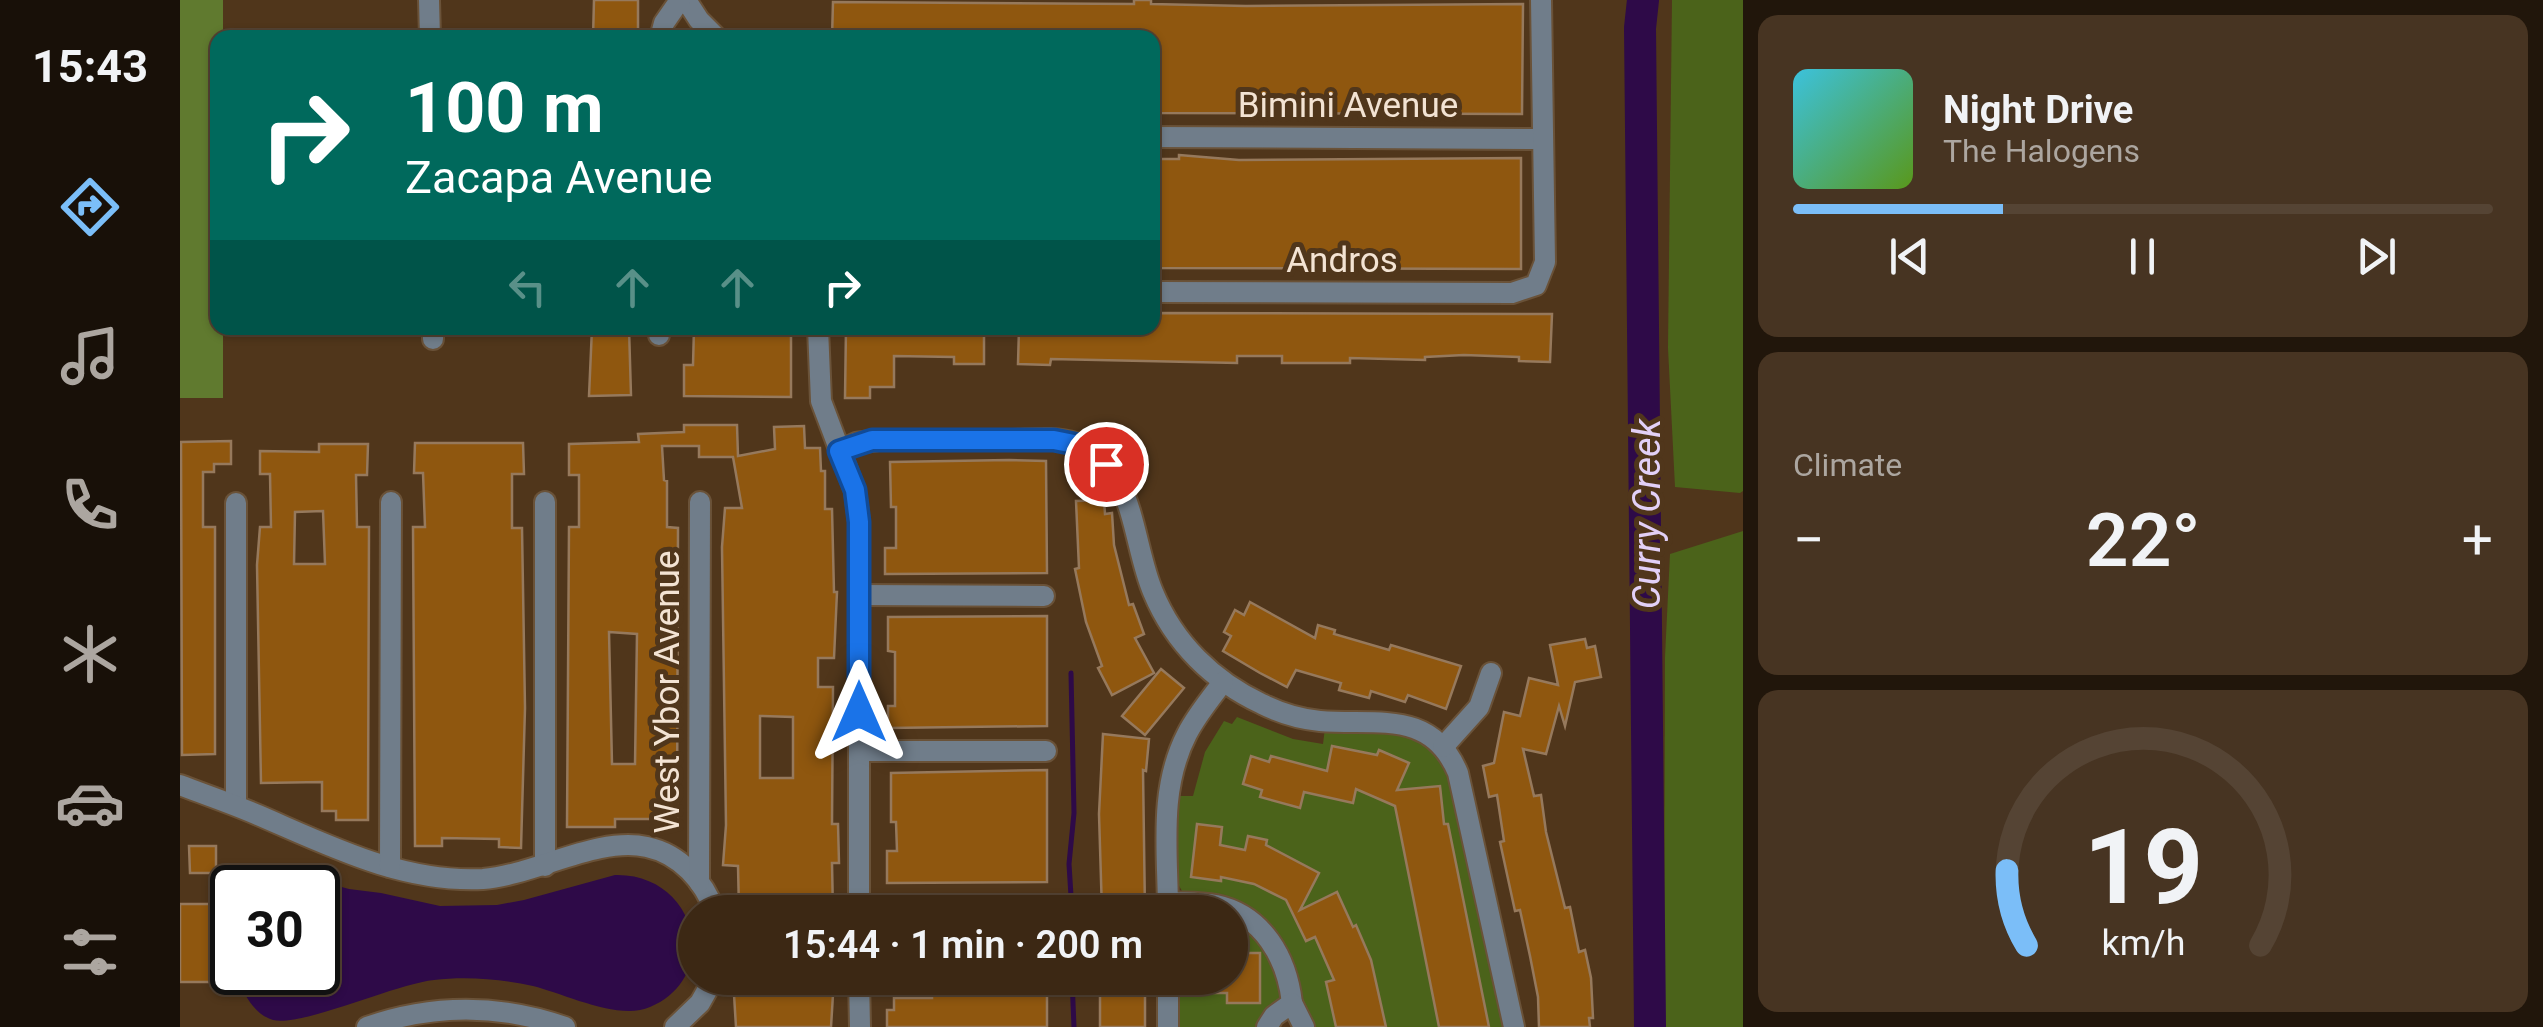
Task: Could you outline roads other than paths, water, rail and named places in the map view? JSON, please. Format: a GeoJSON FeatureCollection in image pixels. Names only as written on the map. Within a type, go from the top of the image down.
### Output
{"type":"FeatureCollection","features":[{"type":"Feature","properties":{"kind":"street"},"geometry":{"type":"LineString","coordinates":[[429,0],[430,30]]}},
{"type":"Feature","properties":{"kind":"street"},"geometry":{"type":"LineString","coordinates":[[662,30],[683,0],[709,30]]}},
{"type":"Feature","properties":{"kind":"street"},"geometry":{"type":"LineString","coordinates":[[1541,0],[1543,138]]}},
{"type":"Feature","properties":{"kind":"street","name":"Bimini Avenue"},"geometry":{"type":"LineString","coordinates":[[1160,137],[1543,138]]}},
{"type":"Feature","properties":{"kind":"street","name":"Andros"},"geometry":{"type":"LineString","coordinates":[[1160,292],[1530,290],[1539,282],[1544,269],[1543,138]]}},
{"type":"Feature","properties":{"kind":"street"},"geometry":{"type":"LineString","coordinates":[[818,335],[821,401],[858,503],[859,895]]}},
{"type":"Feature","properties":{"kind":"street"},"geometry":{"type":"LineString","coordinates":[[839,451],[872,440],[1054,440],[1084,446],[1113,472],[1123,491],[1152,591],[1164,614],[1194,656],[1222,682],[1257,702],[1296,717],[1334,722],[1394,722],[1422,732],[1442,747],[1458,772],[1514,1027]]}},
{"type":"Feature","properties":{"kind":"street"},"geometry":{"type":"LineString","coordinates":[[236,502],[236,806]]}},
{"type":"Feature","properties":{"kind":"street"},"geometry":{"type":"LineString","coordinates":[[390,502],[390,868]]}},
{"type":"Feature","properties":{"kind":"street"},"geometry":{"type":"LineString","coordinates":[[545,502],[546,866]]}},
{"type":"Feature","properties":{"kind":"street","name":"West Ybor Avenue"},"geometry":{"type":"LineString","coordinates":[[699,882],[700,502]]}},
{"type":"Feature","properties":{"kind":"street"},"geometry":{"type":"LineString","coordinates":[[860,595],[1044,596]]}},
{"type":"Feature","properties":{"kind":"street"},"geometry":{"type":"LineString","coordinates":[[1442,747],[1479,708],[1492,673]]}},
{"type":"Feature","properties":{"kind":"street"},"geometry":{"type":"LineString","coordinates":[[1168,895],[1166,810],[1172,772],[1187,734],[1222,682]]}},
{"type":"Feature","properties":{"kind":"street"},"geometry":{"type":"LineString","coordinates":[[859,751],[1046,751]]}},
{"type":"Feature","properties":{"kind":"street"},"geometry":{"type":"LineString","coordinates":[[180,785],[340,851],[415,875],[462,880],[506,876],[615,846],[639,846],[676,859],[706,895]]}},
{"type":"Feature","properties":{"kind":"street"},"geometry":{"type":"LineString","coordinates":[[1248,921],[1260,930],[1284,964],[1292,1003],[1304,1027]]}},
{"type":"Feature","properties":{"kind":"street"},"geometry":{"type":"LineString","coordinates":[[675,1027],[704,995]]}},
{"type":"Feature","properties":{"kind":"street"},"geometry":{"type":"LineString","coordinates":[[859,995],[860,1027]]}},
{"type":"Feature","properties":{"kind":"street"},"geometry":{"type":"LineString","coordinates":[[1168,995],[1168,1027]]}},
{"type":"Feature","properties":{"kind":"street"},"geometry":{"type":"LineString","coordinates":[[700,1003],[700,1027]]}},
{"type":"Feature","properties":{"kind":"street"},"geometry":{"type":"LineString","coordinates":[[1267,1027],[1274,1016],[1292,1003]]}},
{"type":"Feature","properties":{"kind":"street"},"geometry":{"type":"LineString","coordinates":[[367,1027],[424,1012],[472,1009],[512,1012],[552,1025]]}},
{"type":"Feature","properties":{"kind":"waterway","name":"Curry Creek"},"geometry":{"type":"LineString","coordinates":[[1643,0],[1640,28],[1650,1027]]}},
{"type":"Feature","properties":{"kind":"waterway"},"geometry":{"type":"LineString","coordinates":[[1071,673],[1074,813],[1069,864],[1071,895]]}},
{"type":"Feature","properties":{"kind":"waterway"},"geometry":{"type":"LineString","coordinates":[[1073,995],[1074,1027]]}}]}
